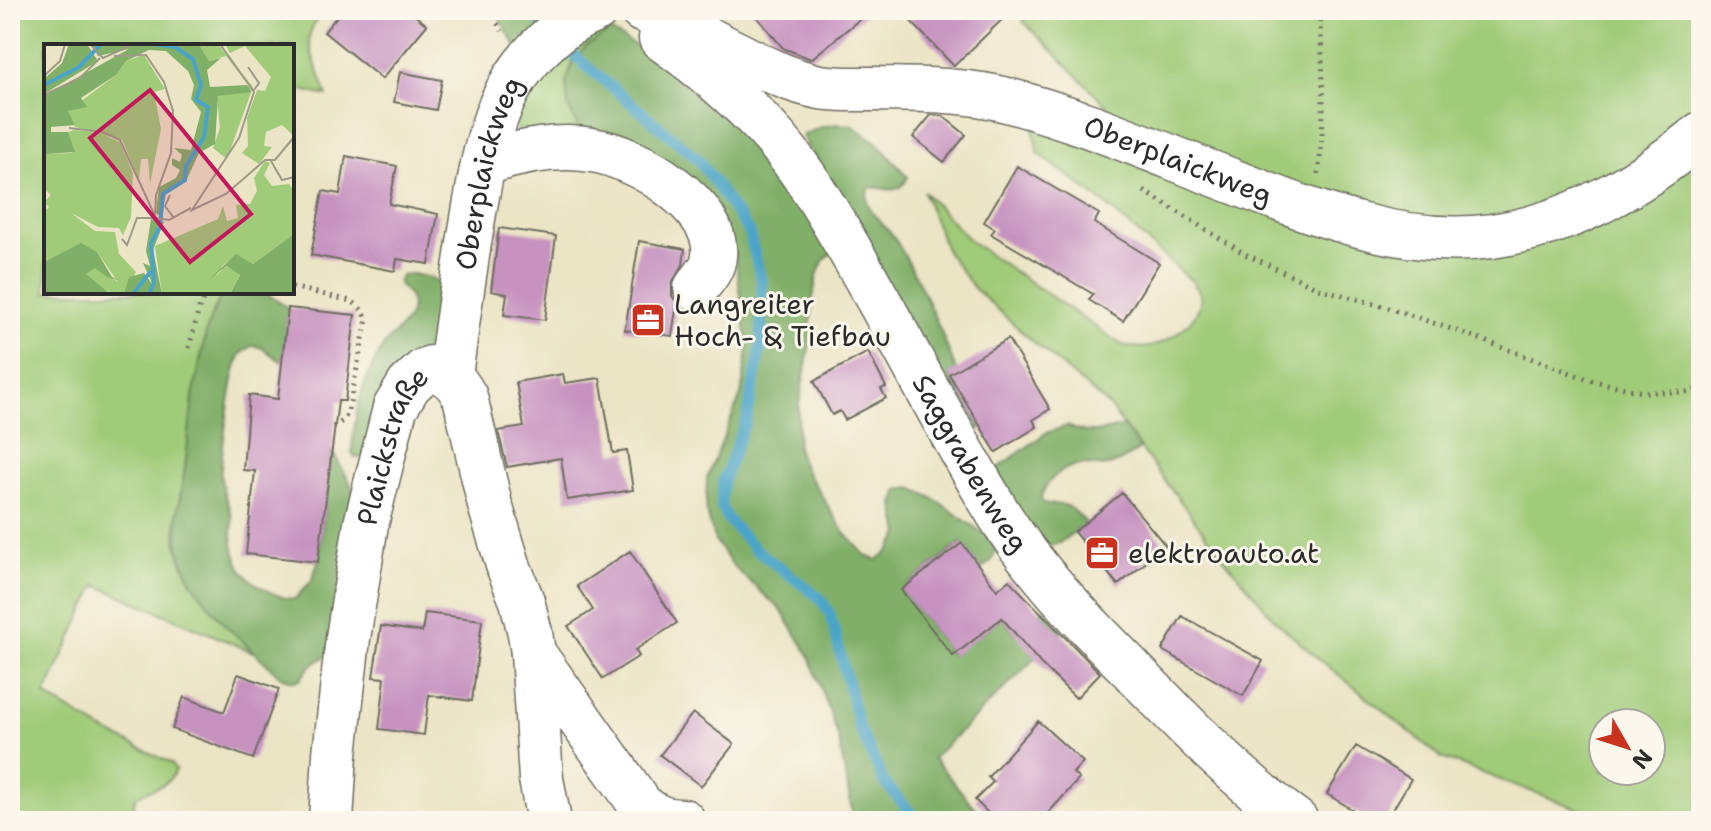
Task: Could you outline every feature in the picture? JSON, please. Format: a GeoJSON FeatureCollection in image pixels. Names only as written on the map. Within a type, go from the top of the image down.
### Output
{"type":"FeatureCollection","features":[{"type":"Feature","properties":{"kind":"street","name":"Saggrabenweg"},"geometry":{"type":"LineString","coordinates":[[619,10],[640,22],[728,89],[768,130],[796,165],[872,287],[998,513],[1044,578],[1092,631],[1224,762],[1269,802],[1296,821]]}},
{"type":"Feature","properties":{"kind":"street","name":"Oberplaickweg"},"geometry":{"type":"LineString","coordinates":[[642,10],[661,16],[788,79],[823,88],[938,90],[1003,99],[1071,120],[1310,210],[1386,232],[1468,238],[1491,236],[1554,221],[1607,199],[1639,180],[1701,134]]}},
{"type":"Feature","properties":{"kind":"street","name":"Oberplaickweg"},"geometry":{"type":"LineString","coordinates":[[450,375],[483,164],[500,107],[521,69],[568,27]]}},
{"type":"Feature","properties":{"kind":"street"},"geometry":{"type":"LineString","coordinates":[[483,164],[532,150],[567,148],[621,157],[647,169],[674,187],[692,205],[714,240],[714,257],[708,273],[696,288]]}},
{"type":"Feature","properties":{"kind":"street","name":"Plaickstraße"},"geometry":{"type":"LineString","coordinates":[[331,821],[348,638],[366,524],[388,430],[401,396],[417,377],[431,368],[450,375],[465,397],[490,505],[522,601],[533,653],[541,779],[549,821]]}},
{"type":"Feature","properties":{"kind":"street"},"geometry":{"type":"LineString","coordinates":[[533,653],[640,804],[652,815],[664,820],[683,821]]}},
{"type":"Feature","properties":{"kind":"path"},"geometry":{"type":"LineString","coordinates":[[1310,210],[1323,137],[1319,10]]}},
{"type":"Feature","properties":{"kind":"path"},"geometry":{"type":"LineString","coordinates":[[1139,187],[1245,254],[1318,288],[1463,333],[1590,380],[1642,392],[1701,389]]}},
{"type":"Feature","properties":{"kind":"path"},"geometry":{"type":"LineString","coordinates":[[294,287],[351,301],[359,306],[367,319],[348,412],[344,420],[330,429]]}},
{"type":"Feature","properties":{"kind":"path"},"geometry":{"type":"LineString","coordinates":[[189,348],[200,305],[207,294]]}},
{"type":"Feature","properties":{"kind":"green space"},"geometry":{"type":"Polygon","coordinates":[[[10,10],[321,10],[309,40],[327,96],[294,88],[294,44],[44,44],[44,294],[225,294],[212,314],[203,347],[176,540],[183,564],[199,592],[255,653],[96,585],[45,695],[101,729],[171,763],[176,770],[161,786],[137,796],[133,809],[134,821],[10,821],[10,10]]]}},
{"type":"Feature","properties":{"kind":"green space"},"geometry":{"type":"Polygon","coordinates":[[[494,10],[574,10],[519,51],[494,10]]]}},
{"type":"Feature","properties":{"kind":"green space"},"geometry":{"type":"Polygon","coordinates":[[[1031,10],[1701,10],[1701,119],[1564,207],[1473,227],[1372,220],[1131,130],[1023,21],[1031,10]]]}},
{"type":"Feature","properties":{"kind":"green space"},"geometry":{"type":"Polygon","coordinates":[[[592,28],[610,31],[587,46],[573,61],[566,83],[583,138],[522,135],[515,124],[532,75],[592,28]]]}},
{"type":"Feature","properties":{"kind":"green space"},"geometry":{"type":"Polygon","coordinates":[[[610,31],[640,48],[745,129],[836,249],[823,261],[817,275],[810,343],[799,404],[797,447],[803,466],[844,532],[866,556],[877,560],[888,552],[900,534],[894,504],[899,490],[912,488],[935,499],[991,539],[996,551],[991,561],[981,569],[961,543],[902,590],[952,655],[1002,618],[1015,633],[1045,609],[1062,632],[933,758],[986,821],[854,821],[838,736],[810,657],[781,610],[734,567],[715,541],[706,511],[707,478],[741,395],[748,349],[735,254],[583,138],[568,106],[566,83],[573,62],[586,46],[610,31]]]}},
{"type":"Feature","properties":{"kind":"green space"},"geometry":{"type":"Polygon","coordinates":[[[1032,122],[1484,254],[1701,150],[1701,821],[1611,821],[1442,758],[1308,650],[1275,620],[1217,550],[1108,405],[974,288],[947,252],[923,191],[970,241],[1122,345],[1142,348],[1157,345],[1175,335],[1191,320],[1200,303],[1199,292],[1193,282],[1104,203],[1038,153],[1032,122]]]}},
{"type":"Feature","properties":{"kind":"green space"},"geometry":{"type":"Polygon","coordinates":[[[837,124],[851,125],[876,142],[908,177],[897,189],[870,187],[867,201],[913,270],[956,370],[949,375],[981,428],[968,432],[802,136],[837,124]]]}},
{"type":"Feature","properties":{"kind":"green space"},"geometry":{"type":"Polygon","coordinates":[[[412,274],[443,285],[440,332],[362,458],[356,458],[352,453],[360,398],[375,360],[410,313],[411,300],[398,282],[402,275],[412,274]]]}},
{"type":"Feature","properties":{"kind":"green space"},"geometry":{"type":"Polygon","coordinates":[[[225,294],[267,294],[288,308],[282,362],[262,348],[254,345],[248,348],[237,364],[230,396],[221,477],[232,518],[234,548],[243,572],[264,588],[295,599],[312,580],[318,562],[332,451],[351,484],[354,499],[329,654],[310,666],[300,680],[281,677],[225,625],[189,577],[178,548],[177,516],[193,397],[207,328],[218,301],[225,294]]]}},
{"type":"Feature","properties":{"kind":"green space"},"geometry":{"type":"Polygon","coordinates":[[[1067,426],[1095,432],[1123,426],[1140,449],[1112,465],[1067,468],[1049,482],[1041,501],[1048,505],[1070,507],[1086,523],[1059,543],[1045,547],[986,477],[1046,433],[1067,426]]]}},
{"type":"Feature","properties":{"kind":"building"},"geometry":{"type":"Polygon","coordinates":[[[342,10],[408,10],[427,25],[382,79],[324,32],[342,10]]]}},
{"type":"Feature","properties":{"kind":"building"},"geometry":{"type":"Polygon","coordinates":[[[751,10],[871,10],[811,59],[783,48],[751,10]]]}},
{"type":"Feature","properties":{"kind":"building"},"geometry":{"type":"Polygon","coordinates":[[[900,10],[1012,10],[954,66],[900,10]]]}},
{"type":"Feature","properties":{"kind":"building"},"geometry":{"type":"Polygon","coordinates":[[[400,72],[442,80],[436,110],[394,102],[400,72]]]}},
{"type":"Feature","properties":{"kind":"building"},"geometry":{"type":"Polygon","coordinates":[[[931,115],[943,116],[966,135],[944,162],[913,137],[931,115]]]}},
{"type":"Feature","properties":{"kind":"building"},"geometry":{"type":"Polygon","coordinates":[[[346,156],[397,166],[389,204],[438,214],[429,264],[397,259],[395,271],[311,255],[323,191],[340,194],[346,156]]]}},
{"type":"Feature","properties":{"kind":"building"},"geometry":{"type":"Polygon","coordinates":[[[1017,166],[1099,214],[1094,223],[1159,263],[1123,321],[1089,300],[1093,294],[991,234],[995,229],[984,222],[1017,166]]]}},
{"type":"Feature","properties":{"kind":"building"},"geometry":{"type":"Polygon","coordinates":[[[499,228],[556,236],[545,320],[504,315],[507,294],[491,291],[499,228]]]}},
{"type":"Feature","properties":{"kind":"building"},"geometry":{"type":"Polygon","coordinates":[[[639,241],[685,249],[683,265],[672,283],[672,296],[677,303],[672,336],[625,330],[639,241]]]}},
{"type":"Feature","properties":{"kind":"building"},"geometry":{"type":"Polygon","coordinates":[[[288,308],[355,315],[345,401],[338,401],[318,562],[246,554],[255,471],[243,470],[249,395],[278,399],[288,308]]]}},
{"type":"Feature","properties":{"kind":"building"},"geometry":{"type":"Polygon","coordinates":[[[1008,339],[1050,409],[1033,420],[1037,427],[996,452],[949,374],[1008,339]]]}},
{"type":"Feature","properties":{"kind":"building"},"geometry":{"type":"Polygon","coordinates":[[[868,352],[886,387],[881,389],[886,398],[845,420],[840,411],[832,415],[814,381],[868,352]]]}},
{"type":"Feature","properties":{"kind":"building"},"geometry":{"type":"Polygon","coordinates":[[[563,374],[565,383],[600,378],[613,453],[627,451],[633,490],[567,500],[561,458],[507,467],[498,431],[524,427],[516,382],[563,374]]]}},
{"type":"Feature","properties":{"kind":"building"},"geometry":{"type":"Polygon","coordinates":[[[1122,493],[1166,546],[1118,585],[1074,532],[1122,493]]]}},
{"type":"Feature","properties":{"kind":"building"},"geometry":{"type":"Polygon","coordinates":[[[962,543],[997,590],[1009,580],[1100,673],[1076,698],[1040,663],[1002,618],[953,656],[901,590],[962,543]]]}},
{"type":"Feature","properties":{"kind":"building"},"geometry":{"type":"Polygon","coordinates":[[[630,551],[677,623],[635,650],[639,656],[603,679],[568,626],[593,610],[577,586],[630,551]]]}},
{"type":"Feature","properties":{"kind":"building"},"geometry":{"type":"Polygon","coordinates":[[[425,613],[482,620],[472,701],[429,695],[424,735],[379,729],[385,678],[373,677],[381,626],[422,632],[425,613]]]}},
{"type":"Feature","properties":{"kind":"building"},"geometry":{"type":"Polygon","coordinates":[[[1182,616],[1263,661],[1243,696],[1162,650],[1182,616]]]}},
{"type":"Feature","properties":{"kind":"building"},"geometry":{"type":"Polygon","coordinates":[[[238,674],[279,689],[253,759],[172,729],[184,697],[224,712],[238,674]]]}},
{"type":"Feature","properties":{"kind":"building"},"geometry":{"type":"Polygon","coordinates":[[[693,713],[734,744],[701,786],[660,755],[693,713]]]}},
{"type":"Feature","properties":{"kind":"building"},"geometry":{"type":"Polygon","coordinates":[[[1038,721],[1083,762],[1073,773],[1079,779],[1041,821],[996,821],[975,800],[993,782],[988,777],[1038,721]]]}},
{"type":"Feature","properties":{"kind":"building"},"geometry":{"type":"Polygon","coordinates":[[[1356,746],[1411,779],[1386,821],[1371,821],[1327,794],[1356,746]]]}},
{"type":"Feature","properties":{"kind":"waterway"},"geometry":{"type":"LineString","coordinates":[[528,10],[548,29]]}},
{"type":"Feature","properties":{"kind":"waterway"},"geometry":{"type":"LineString","coordinates":[[560,41],[698,159],[749,232],[762,283],[761,346],[747,418],[723,481],[721,506],[728,520],[755,549],[820,598],[830,614],[859,727],[884,782],[918,821]]}},
{"type":"Feature","properties":{"kind":"place","name":"Langreiter Hoch- & Tiefbau"},"geometry":{"type":"Point","coordinates":[648,320]}},
{"type":"Feature","properties":{"kind":"place","name":"elektroauto.at"},"geometry":{"type":"Point","coordinates":[1102,553]}}]}
